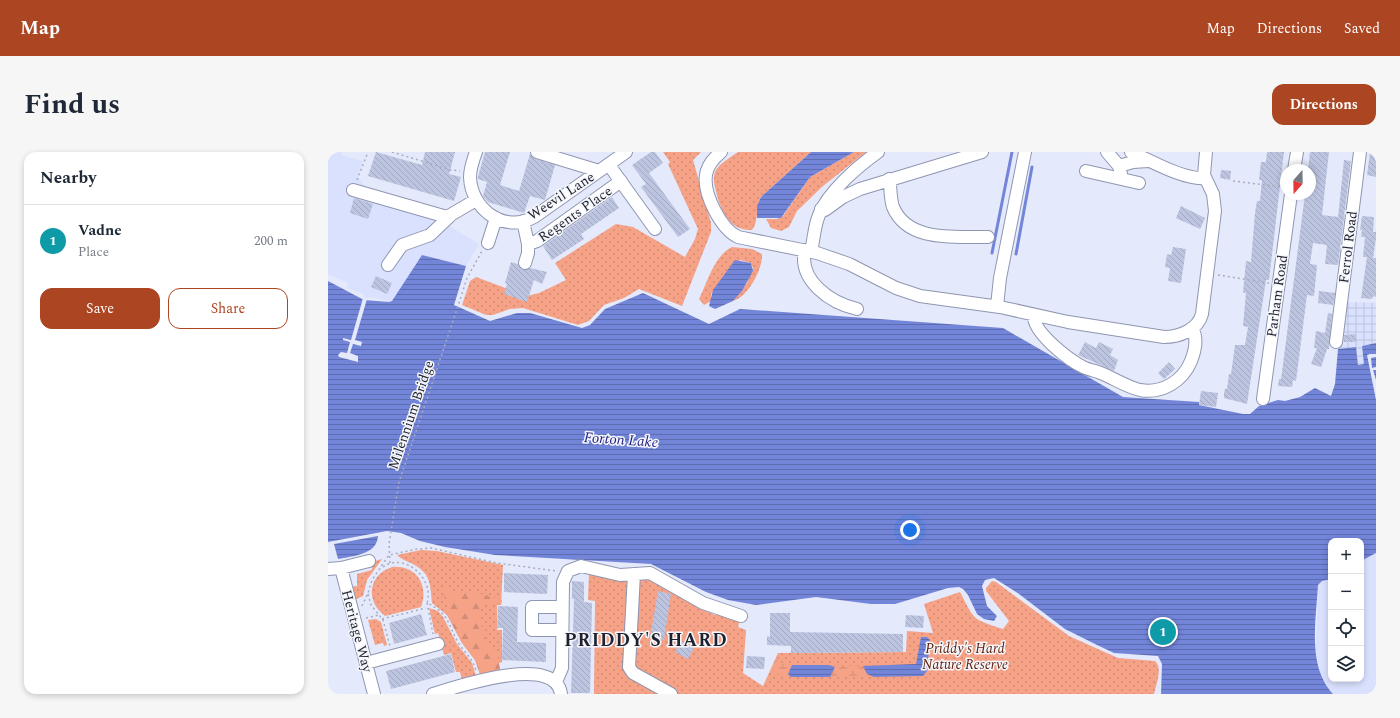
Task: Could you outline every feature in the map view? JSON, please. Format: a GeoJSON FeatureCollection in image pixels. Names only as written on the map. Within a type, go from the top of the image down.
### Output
{"type":"FeatureCollection","features":[{"type":"Feature","properties":{"kind":"street","name":"Weevil Lane"},"geometry":{"type":"LineString","coordinates":[[476,152],[470,173],[471,188],[476,200],[484,210],[496,218],[507,222],[523,221],[538,214],[626,152]]}},
{"type":"Feature","properties":{"kind":"street"},"geometry":{"type":"LineString","coordinates":[[537,152],[604,168],[621,181],[655,229]]}},
{"type":"Feature","properties":{"kind":"street"},"geometry":{"type":"LineString","coordinates":[[721,152],[710,164],[705,180],[716,213],[723,225],[730,232],[742,238],[808,251],[849,264],[896,288],[914,295],[997,306],[1101,328],[1164,337],[1174,336],[1192,328],[1199,322],[1203,311],[1214,218],[1214,197],[1205,178],[1204,168],[1206,152]]}},
{"type":"Feature","properties":{"kind":"street"},"geometry":{"type":"LineString","coordinates":[[857,309],[844,306],[835,301],[813,283],[806,268],[804,259],[808,251],[821,209],[846,179],[878,152]]}},
{"type":"Feature","properties":{"kind":"street"},"geometry":{"type":"LineString","coordinates":[[821,209],[825,210],[856,190],[982,152]]}},
{"type":"Feature","properties":{"kind":"street"},"geometry":{"type":"LineString","coordinates":[[997,306],[1000,278],[1025,152]]}},
{"type":"Feature","properties":{"kind":"street"},"geometry":{"type":"LineString","coordinates":[[1107,152],[1119,166],[1121,171],[1121,179]]}},
{"type":"Feature","properties":{"kind":"street"},"geometry":{"type":"LineString","coordinates":[[1131,152],[1183,174],[1205,178]]}},
{"type":"Feature","properties":{"kind":"street"},"geometry":{"type":"LineString","coordinates":[[1295,164],[1297,152]]}},
{"type":"Feature","properties":{"kind":"street","name":"Ferrol Road"},"geometry":{"type":"LineString","coordinates":[[1336,342],[1360,152]]}},
{"type":"Feature","properties":{"kind":"street"},"geometry":{"type":"LineString","coordinates":[[1119,166],[1138,161],[1156,163]]}},
{"type":"Feature","properties":{"kind":"street"},"geometry":{"type":"LineString","coordinates":[[1086,171],[1139,183]]}},
{"type":"Feature","properties":{"kind":"street"},"geometry":{"type":"LineString","coordinates":[[889,179],[893,206],[899,216],[912,228],[940,236],[988,237]]}},
{"type":"Feature","properties":{"kind":"street","name":"Regents Place"},"geometry":{"type":"LineString","coordinates":[[528,244],[537,241],[621,181]]}},
{"type":"Feature","properties":{"kind":"street"},"geometry":{"type":"LineString","coordinates":[[353,190],[449,217]]}},
{"type":"Feature","properties":{"kind":"street"},"geometry":{"type":"LineString","coordinates":[[388,265],[402,245],[430,235],[449,217],[476,200]]}},
{"type":"Feature","properties":{"kind":"street","name":"Parham Road"},"geometry":{"type":"LineString","coordinates":[[1263,399],[1290,200]]}},
{"type":"Feature","properties":{"kind":"street"},"geometry":{"type":"LineString","coordinates":[[488,244],[496,218]]}},
{"type":"Feature","properties":{"kind":"street","name":"Regents Place"},"geometry":{"type":"LineString","coordinates":[[523,221],[528,244],[528,253],[524,263]]}},
{"type":"Feature","properties":{"kind":"street"},"geometry":{"type":"LineString","coordinates":[[1034,315],[1035,324],[1040,332],[1071,359],[1086,368],[1142,390],[1167,387],[1184,374],[1191,362],[1195,347],[1195,334],[1192,328]]}},
{"type":"Feature","properties":{"kind":"street"},"geometry":{"type":"LineString","coordinates":[[328,569],[341,568],[369,561]]}},
{"type":"Feature","properties":{"kind":"street"},"geometry":{"type":"LineString","coordinates":[[556,682],[562,668],[562,584],[567,573],[574,568],[584,566],[615,575],[654,574],[703,603],[741,616]]}},
{"type":"Feature","properties":{"kind":"street","name":"Heritage Way"},"geometry":{"type":"LineString","coordinates":[[341,568],[374,694]]}},
{"type":"Feature","properties":{"kind":"street"},"geometry":{"type":"LineString","coordinates":[[634,574],[630,669],[671,694]]}},
{"type":"Feature","properties":{"kind":"street"},"geometry":{"type":"LineString","coordinates":[[562,606],[532,607],[532,630],[562,630]]}},
{"type":"Feature","properties":{"kind":"street"},"geometry":{"type":"LineString","coordinates":[[366,664],[437,644]]}},
{"type":"Feature","properties":{"kind":"street"},"geometry":{"type":"LineString","coordinates":[[433,694],[500,676],[525,675],[545,676],[556,682],[561,694]]}},
{"type":"Feature","properties":{"kind":"path"},"geometry":{"type":"LineString","coordinates":[[353,190],[368,152]]}},
{"type":"Feature","properties":{"kind":"path"},"geometry":{"type":"LineString","coordinates":[[392,152],[451,170],[470,173]]}},
{"type":"Feature","properties":{"kind":"path"},"geometry":{"type":"LineString","coordinates":[[1233,180],[1280,187]]}},
{"type":"Feature","properties":{"kind":"path","name":"Milennium Bridge"},"geometry":{"type":"LineString","coordinates":[[389,555],[396,497],[403,468],[467,278],[488,244]]}},
{"type":"Feature","properties":{"kind":"path"},"geometry":{"type":"LineString","coordinates":[[1218,275],[1278,284]]}},
{"type":"Feature","properties":{"kind":"path"},"geometry":{"type":"LineString","coordinates":[[354,620],[368,593],[372,580],[389,555],[417,549],[431,548],[497,563],[567,573]]}},
{"type":"Feature","properties":{"kind":"path"},"geometry":{"type":"LineString","coordinates":[[389,555],[390,563]]}},
{"type":"Feature","properties":{"kind":"path"},"geometry":{"type":"LineString","coordinates":[[382,567],[390,563],[406,564],[420,573],[428,588],[426,608],[437,644]]}},
{"type":"Feature","properties":{"kind":"path"},"geometry":{"type":"LineString","coordinates":[[368,593],[371,605],[382,619],[393,656]]}},
{"type":"Feature","properties":{"kind":"path"},"geometry":{"type":"LineString","coordinates":[[427,603],[438,608],[446,617],[459,644],[472,659],[479,681]]}},
{"type":"Feature","properties":{"kind":"path"},"geometry":{"type":"LineString","coordinates":[[382,619],[426,608]]}},
{"type":"Feature","properties":{"kind":"path"},"geometry":{"type":"LineString","coordinates":[[354,620],[379,615]]}},
{"type":"Feature","properties":{"kind":"shaded area"},"geometry":{"type":"Polygon","coordinates":[[[328,152],[342,152],[341,155],[363,161],[358,176],[366,189],[439,220],[479,244],[466,266],[422,255],[393,300],[389,302],[373,297],[363,297],[364,294],[347,288],[348,283],[328,274],[328,152]]]}},
{"type":"Feature","properties":{"kind":"shaded area"},"geometry":{"type":"Polygon","coordinates":[[[1345,302],[1376,303],[1376,343],[1362,346],[1364,364],[1358,365],[1356,347],[1338,349],[1345,302]]]}},
{"type":"Feature","properties":{"kind":"shaded area"},"geometry":{"type":"Polygon","coordinates":[[[1376,553],[1376,694],[1333,694],[1322,680],[1316,650],[1318,585],[1322,581],[1328,580],[1328,682],[1364,682],[1364,559],[1376,553]]]}},
{"type":"Feature","properties":{"kind":"green space"},"geometry":{"type":"Polygon","coordinates":[[[663,152],[701,152],[693,160],[711,223],[711,232],[682,306],[639,289],[624,298],[604,305],[589,321],[578,325],[523,308],[510,309],[493,315],[486,315],[462,305],[470,281],[476,277],[527,296],[539,293],[566,280],[555,263],[616,224],[633,227],[685,257],[695,239],[698,229],[668,164],[670,162],[663,152]]]}},
{"type":"Feature","properties":{"kind":"green space"},"geometry":{"type":"Polygon","coordinates":[[[738,152],[811,152],[761,197],[758,206],[756,223],[752,230],[737,227],[727,218],[720,205],[714,183],[714,174],[719,166],[738,152]]]}},
{"type":"Feature","properties":{"kind":"green space"},"geometry":{"type":"Polygon","coordinates":[[[854,152],[866,152],[823,186],[797,211],[789,227],[781,231],[771,228],[766,219],[777,219],[783,216],[810,177],[854,152]]]}},
{"type":"Feature","properties":{"kind":"green space"},"geometry":{"type":"Polygon","coordinates":[[[732,247],[752,249],[762,254],[760,267],[754,282],[744,294],[733,301],[747,283],[753,268],[751,263],[740,260],[711,294],[711,301],[704,305],[699,299],[712,270],[721,256],[732,247]]]}},
{"type":"Feature","properties":{"kind":"green space"},"geometry":{"type":"Polygon","coordinates":[[[421,550],[437,551],[503,565],[501,605],[497,605],[497,630],[502,630],[502,662],[499,663],[500,670],[480,674],[475,660],[462,643],[447,615],[432,603],[430,584],[426,575],[418,567],[397,555],[421,550]]]}},
{"type":"Feature","properties":{"kind":"green space"},"geometry":{"type":"Polygon","coordinates":[[[382,559],[367,580],[363,596],[354,600],[351,587],[357,586],[357,574],[372,570],[371,562],[382,559]]]}},
{"type":"Feature","properties":{"kind":"green space"},"geometry":{"type":"Polygon","coordinates":[[[392,567],[408,569],[419,578],[422,585],[423,599],[421,607],[385,616],[374,603],[372,589],[378,576],[392,567]]]}},
{"type":"Feature","properties":{"kind":"green space","name":"Priddy's Hard Nature Reserve"},"geometry":{"type":"Polygon","coordinates":[[[589,572],[647,577],[689,600],[696,607],[715,615],[720,613],[740,619],[738,627],[746,630],[743,673],[763,686],[778,653],[906,652],[907,631],[933,633],[924,604],[960,592],[972,614],[976,618],[980,621],[1003,629],[1009,621],[986,591],[986,588],[992,581],[996,582],[1069,636],[1118,658],[1155,661],[1159,672],[1154,694],[594,694],[595,601],[588,600],[589,572]]]}},
{"type":"Feature","properties":{"kind":"green space"},"geometry":{"type":"Polygon","coordinates":[[[445,587],[461,594],[474,592],[502,600],[501,605],[484,602],[481,607],[482,632],[487,643],[497,652],[500,670],[480,674],[475,660],[462,643],[446,613],[448,610],[443,591],[445,587]]]}},
{"type":"Feature","properties":{"kind":"green space"},"geometry":{"type":"Polygon","coordinates":[[[429,608],[438,611],[443,617],[457,644],[472,663],[476,676],[462,680],[460,672],[456,672],[451,653],[444,655],[438,633],[435,634],[429,608]]]}},
{"type":"Feature","properties":{"kind":"green space"},"geometry":{"type":"Polygon","coordinates":[[[376,619],[381,622],[387,645],[384,646],[383,643],[375,645],[368,620],[376,619]]]}},
{"type":"Feature","properties":{"kind":"green space"},"geometry":{"type":"Polygon","coordinates":[[[777,658],[782,664],[792,665],[789,676],[791,677],[779,675],[772,669],[777,658]]]}},
{"type":"Feature","properties":{"kind":"green space"},"geometry":{"type":"Polygon","coordinates":[[[833,665],[863,666],[867,674],[874,677],[830,677],[834,668],[833,665]]]}},
{"type":"Feature","properties":{"kind":"water"},"geometry":{"type":"Polygon","coordinates":[[[811,152],[854,152],[810,177],[781,218],[757,218],[757,206],[761,197],[811,152]]]}},
{"type":"Feature","properties":{"kind":"water","name":"Forton Lake"},"geometry":{"type":"Polygon","coordinates":[[[422,255],[466,266],[454,305],[490,321],[517,313],[530,313],[582,328],[590,325],[605,309],[643,293],[709,324],[740,309],[1003,328],[1123,397],[1199,402],[1199,405],[1243,414],[1250,414],[1259,406],[1278,400],[1285,401],[1300,397],[1315,388],[1331,396],[1335,384],[1338,349],[1356,347],[1358,365],[1364,364],[1362,346],[1376,343],[1376,553],[1364,559],[1364,538],[1328,538],[1328,580],[1322,581],[1318,585],[1315,627],[1316,656],[1319,670],[1325,683],[1333,694],[1161,694],[1162,664],[1158,656],[1114,653],[1095,644],[1065,629],[1019,594],[994,578],[985,580],[982,586],[987,606],[997,616],[994,621],[984,619],[977,614],[968,595],[959,587],[948,588],[895,604],[871,604],[816,597],[756,605],[728,600],[706,592],[651,564],[495,555],[445,547],[420,541],[401,533],[387,531],[328,542],[328,281],[364,300],[392,301],[422,255]]]}},
{"type":"Feature","properties":{"kind":"water"},"geometry":{"type":"Polygon","coordinates":[[[735,260],[751,263],[753,271],[742,291],[733,301],[715,309],[709,306],[713,290],[735,260]]]}},
{"type":"Feature","properties":{"kind":"water"},"geometry":{"type":"Polygon","coordinates":[[[378,536],[377,542],[369,551],[363,554],[338,559],[334,544],[378,536]]]}},
{"type":"Feature","properties":{"kind":"water"},"geometry":{"type":"Polygon","coordinates":[[[921,637],[927,637],[930,640],[927,671],[923,676],[874,677],[867,674],[863,666],[916,664],[921,637]]]}},
{"type":"Feature","properties":{"kind":"water"},"geometry":{"type":"Polygon","coordinates":[[[792,665],[829,665],[835,667],[830,677],[791,677],[788,674],[792,665]]]}},
{"type":"Feature","properties":{"kind":"pier"},"geometry":{"type":"Polygon","coordinates":[[[363,298],[367,299],[355,340],[362,342],[361,346],[353,344],[350,353],[358,356],[358,362],[339,357],[338,355],[341,352],[347,353],[350,342],[343,340],[343,338],[351,340],[363,298]]]}},
{"type":"Feature","properties":{"kind":"pier"},"geometry":{"type":"Polygon","coordinates":[[[1376,354],[1376,357],[1371,358],[1372,368],[1376,367],[1376,370],[1373,370],[1376,380],[1376,400],[1367,355],[1376,354]]]}},
{"type":"Feature","properties":{"kind":"building"},"geometry":{"type":"Polygon","coordinates":[[[376,152],[422,165],[425,152],[455,152],[449,174],[461,177],[454,201],[368,176],[376,152]]]}},
{"type":"Feature","properties":{"kind":"building"},"geometry":{"type":"Polygon","coordinates":[[[485,152],[510,152],[500,185],[519,191],[530,154],[535,159],[555,165],[545,200],[530,196],[524,213],[488,202],[483,196],[487,182],[478,179],[485,152]]]}},
{"type":"Feature","properties":{"kind":"building"},"geometry":{"type":"Polygon","coordinates":[[[651,152],[655,152],[663,163],[649,173],[690,229],[678,237],[641,187],[646,184],[632,165],[651,152]]]}},
{"type":"Feature","properties":{"kind":"building"},"geometry":{"type":"Polygon","coordinates":[[[1267,152],[1284,152],[1283,164],[1280,164],[1280,186],[1269,280],[1266,280],[1247,404],[1224,398],[1224,393],[1225,389],[1227,389],[1229,374],[1231,374],[1235,345],[1245,345],[1248,327],[1243,326],[1246,293],[1243,293],[1246,261],[1251,262],[1255,213],[1257,201],[1260,201],[1262,180],[1259,180],[1261,162],[1266,162],[1267,152]]]}},
{"type":"Feature","properties":{"kind":"building"},"geometry":{"type":"Polygon","coordinates":[[[1310,152],[1329,152],[1322,215],[1338,217],[1344,160],[1351,161],[1338,265],[1325,264],[1327,245],[1313,243],[1310,264],[1317,265],[1314,296],[1307,295],[1296,381],[1293,380],[1292,387],[1278,386],[1282,372],[1304,200],[1316,200],[1316,164],[1309,164],[1310,152]]]}},
{"type":"Feature","properties":{"kind":"building"},"geometry":{"type":"Polygon","coordinates":[[[1370,152],[1376,152],[1376,177],[1367,175],[1370,152]]]}},
{"type":"Feature","properties":{"kind":"building"},"geometry":{"type":"Polygon","coordinates":[[[1221,170],[1231,171],[1230,180],[1220,178],[1221,170]]]}},
{"type":"Feature","properties":{"kind":"building"},"geometry":{"type":"Polygon","coordinates":[[[612,197],[619,208],[581,234],[584,239],[552,260],[543,246],[612,197]]]}},
{"type":"Feature","properties":{"kind":"building"},"geometry":{"type":"Polygon","coordinates":[[[354,198],[373,204],[368,219],[350,213],[354,198]]]}},
{"type":"Feature","properties":{"kind":"building"},"geometry":{"type":"Polygon","coordinates":[[[1181,206],[1205,218],[1200,229],[1176,218],[1181,206]]]}},
{"type":"Feature","properties":{"kind":"building"},"geometry":{"type":"Polygon","coordinates":[[[1362,216],[1374,217],[1373,232],[1376,232],[1373,258],[1376,258],[1376,297],[1373,296],[1372,299],[1361,298],[1367,257],[1363,257],[1365,237],[1361,237],[1362,230],[1360,230],[1362,216]]]}},
{"type":"Feature","properties":{"kind":"building"},"geometry":{"type":"Polygon","coordinates":[[[1173,247],[1186,249],[1181,283],[1168,281],[1170,268],[1165,267],[1167,254],[1171,255],[1173,247]]]}},
{"type":"Feature","properties":{"kind":"building"},"geometry":{"type":"Polygon","coordinates":[[[511,262],[518,264],[523,270],[530,268],[547,272],[542,284],[534,280],[527,302],[504,294],[507,284],[505,283],[511,262]]]}},
{"type":"Feature","properties":{"kind":"building"},"geometry":{"type":"Polygon","coordinates":[[[376,276],[392,283],[387,294],[371,287],[376,276]]]}},
{"type":"Feature","properties":{"kind":"building"},"geometry":{"type":"Polygon","coordinates":[[[1319,291],[1335,293],[1333,305],[1318,303],[1319,291]]]}},
{"type":"Feature","properties":{"kind":"building"},"geometry":{"type":"Polygon","coordinates":[[[1328,313],[1332,314],[1329,349],[1327,349],[1321,367],[1311,364],[1317,348],[1314,348],[1316,331],[1325,333],[1328,313]]]}},
{"type":"Feature","properties":{"kind":"building"},"geometry":{"type":"Polygon","coordinates":[[[1356,334],[1356,342],[1344,342],[1344,335],[1356,334]]]}},
{"type":"Feature","properties":{"kind":"building"},"geometry":{"type":"Polygon","coordinates":[[[1085,342],[1096,348],[1099,342],[1113,349],[1110,355],[1118,360],[1114,371],[1078,355],[1085,342]]]}},
{"type":"Feature","properties":{"kind":"building"},"geometry":{"type":"Polygon","coordinates":[[[1169,362],[1175,369],[1164,379],[1158,373],[1169,362]]]}},
{"type":"Feature","properties":{"kind":"building"},"geometry":{"type":"Polygon","coordinates":[[[1201,391],[1218,393],[1216,407],[1199,405],[1201,391]]]}},
{"type":"Feature","properties":{"kind":"building"},"geometry":{"type":"Polygon","coordinates":[[[504,573],[548,575],[547,594],[504,592],[504,573]]]}},
{"type":"Feature","properties":{"kind":"building"},"geometry":{"type":"Polygon","coordinates":[[[572,581],[584,582],[584,602],[592,603],[590,693],[571,693],[574,599],[572,599],[572,581]]]}},
{"type":"Feature","properties":{"kind":"building"},"geometry":{"type":"Polygon","coordinates":[[[658,591],[671,594],[664,640],[650,638],[658,591]]]}},
{"type":"Feature","properties":{"kind":"building"},"geometry":{"type":"Polygon","coordinates":[[[498,606],[518,607],[517,642],[546,643],[546,662],[502,660],[503,628],[497,628],[498,606]]]}},
{"type":"Feature","properties":{"kind":"building"},"geometry":{"type":"Polygon","coordinates":[[[770,613],[790,613],[790,632],[903,634],[903,652],[791,653],[791,646],[767,645],[767,636],[770,637],[770,613]]]}},
{"type":"Feature","properties":{"kind":"building"},"geometry":{"type":"Polygon","coordinates":[[[421,614],[427,635],[394,644],[389,623],[421,614]]]}},
{"type":"Feature","properties":{"kind":"building"},"geometry":{"type":"Polygon","coordinates":[[[906,615],[924,616],[923,628],[905,627],[906,615]]]}},
{"type":"Feature","properties":{"kind":"building"},"geometry":{"type":"Polygon","coordinates":[[[681,641],[694,648],[688,659],[675,652],[681,641]]]}},
{"type":"Feature","properties":{"kind":"building"},"geometry":{"type":"Polygon","coordinates":[[[451,654],[455,672],[391,689],[386,671],[451,654]]]}},
{"type":"Feature","properties":{"kind":"building"},"geometry":{"type":"Polygon","coordinates":[[[747,656],[765,657],[764,669],[746,668],[747,656]]]}},
{"type":"Feature","properties":{"kind":"waterway"},"geometry":{"type":"LineString","coordinates":[[992,253],[1012,152]]}},
{"type":"Feature","properties":{"kind":"waterway"},"geometry":{"type":"LineString","coordinates":[[1016,254],[1032,167]]}},
{"type":"Feature","properties":{"kind":"place","name":"Vadne"},"geometry":{"type":"Point","coordinates":[1163,632]}},
{"type":"Feature","properties":{"kind":"district","name":"PRIDDY'S HARD"},"geometry":{"type":"Point","coordinates":[646,640]}}]}
